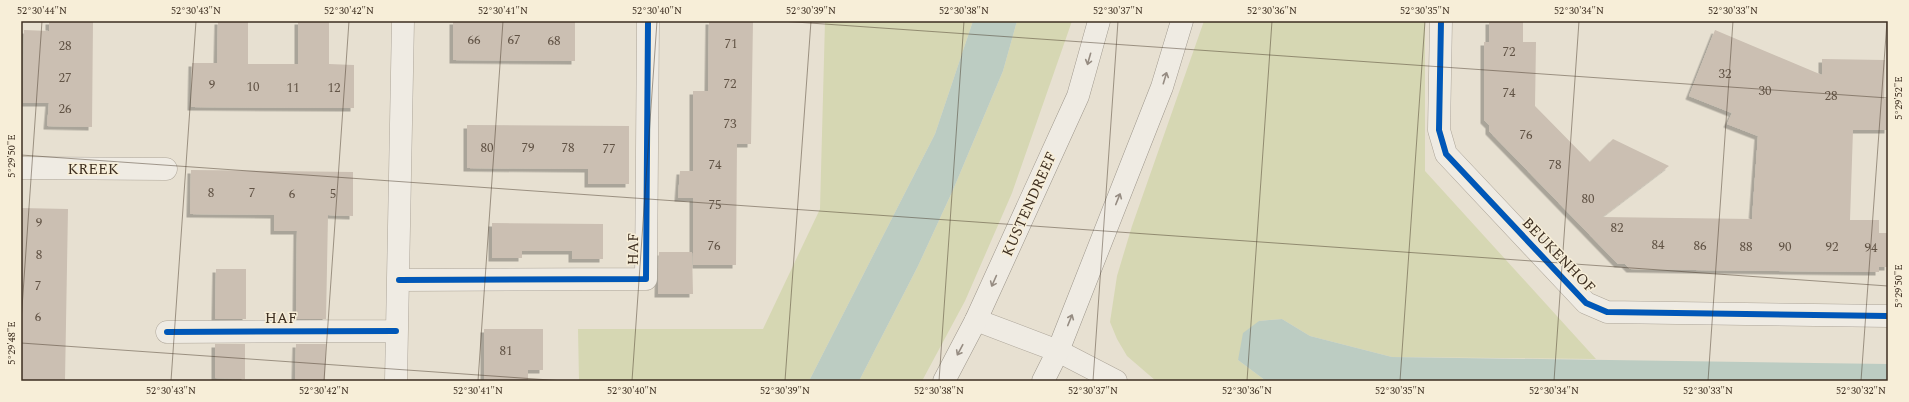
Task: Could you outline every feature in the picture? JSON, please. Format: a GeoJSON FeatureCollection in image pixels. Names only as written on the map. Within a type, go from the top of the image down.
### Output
{"type":"FeatureCollection","features":[{"type":"Feature","properties":{"kind":"street"},"geometry":{"type":"LineString","coordinates":[[396,381],[403,21]]}},
{"type":"Feature","properties":{"kind":"street","name":"HAF"},"geometry":{"type":"LineString","coordinates":[[399,280],[646,279],[648,21]]}},
{"type":"Feature","properties":{"kind":"street","name":"KUSTENDREEF"},"geometry":{"type":"LineString","coordinates":[[944,381],[976,320],[1078,96],[1099,21]]}},
{"type":"Feature","properties":{"kind":"street"},"geometry":{"type":"LineString","coordinates":[[1043,381],[1058,351],[1162,87],[1182,21]]}},
{"type":"Feature","properties":{"kind":"street","name":"BEUKENHOF"},"geometry":{"type":"LineString","coordinates":[[1441,21],[1440,130],[1446,154],[1586,303],[1607,312],[1888,316]]}},
{"type":"Feature","properties":{"kind":"street","name":"KREEK"},"geometry":{"type":"LineString","coordinates":[[21,168],[166,169]]}},
{"type":"Feature","properties":{"kind":"street"},"geometry":{"type":"LineString","coordinates":[[976,320],[1058,351],[1116,381]]}},
{"type":"Feature","properties":{"kind":"street","name":"HAF"},"geometry":{"type":"LineString","coordinates":[[166,332],[396,331]]}},
{"type":"Feature","properties":{"kind":"green space"},"geometry":{"type":"Polygon","coordinates":[[[825,21],[973,21],[935,134],[809,381],[579,381],[578,329],[763,329],[820,209],[825,21]]]}},
{"type":"Feature","properties":{"kind":"green space"},"geometry":{"type":"Polygon","coordinates":[[[1017,21],[1072,21],[1012,193],[965,301],[922,381],[859,381],[918,266],[953,190],[1003,71],[1017,21]]]}},
{"type":"Feature","properties":{"kind":"green space"},"geometry":{"type":"Polygon","coordinates":[[[1204,21],[1425,21],[1425,171],[1596,359],[1392,357],[1310,336],[1282,319],[1259,321],[1238,360],[1266,381],[1156,381],[1127,356],[1117,339],[1110,322],[1117,276],[1132,226],[1204,21]]]}},
{"type":"Feature","properties":{"kind":"shaded area"},"geometry":{"type":"Polygon","coordinates":[[[973,21],[1017,21],[1003,71],[953,190],[918,266],[859,381],[809,381],[935,134],[973,21]]]}},
{"type":"Feature","properties":{"kind":"shaded area"},"geometry":{"type":"Polygon","coordinates":[[[1282,319],[1310,336],[1392,357],[1888,364],[1888,381],[1266,381],[1238,360],[1243,333],[1259,321],[1282,319]]]}},
{"type":"Feature","properties":{"kind":"building"},"geometry":{"type":"Polygon","coordinates":[[[49,21],[93,21],[92,127],[47,126],[49,103],[23,103],[24,30],[49,31],[49,21]]]}},
{"type":"Feature","properties":{"kind":"building"},"geometry":{"type":"Polygon","coordinates":[[[218,21],[248,21],[248,64],[298,64],[298,21],[329,21],[329,64],[354,65],[354,108],[191,107],[192,63],[217,63],[218,21]]]}},
{"type":"Feature","properties":{"kind":"building"},"geometry":{"type":"Polygon","coordinates":[[[453,21],[575,21],[575,61],[453,60],[453,21]]]}},
{"type":"Feature","properties":{"kind":"building"},"geometry":{"type":"Polygon","coordinates":[[[709,21],[753,21],[751,144],[737,144],[736,265],[693,265],[693,198],[678,198],[680,171],[693,171],[693,91],[708,91],[709,21]]]}},
{"type":"Feature","properties":{"kind":"building"},"geometry":{"type":"Polygon","coordinates":[[[1489,21],[1523,21],[1523,42],[1536,42],[1535,106],[1590,162],[1613,139],[1669,166],[1602,217],[1752,219],[1758,136],[1727,124],[1732,113],[1689,96],[1715,30],[1822,75],[1822,59],[1885,60],[1884,99],[1888,99],[1888,130],[1853,130],[1850,220],[1879,220],[1879,233],[1888,233],[1888,267],[1879,267],[1879,272],[1695,270],[1630,269],[1625,264],[1618,264],[1489,131],[1489,125],[1484,120],[1484,42],[1489,42],[1489,21]]]}},
{"type":"Feature","properties":{"kind":"building"},"geometry":{"type":"Polygon","coordinates":[[[467,125],[629,126],[629,184],[588,184],[588,169],[467,168],[467,125]]]}},
{"type":"Feature","properties":{"kind":"building"},"geometry":{"type":"Polygon","coordinates":[[[191,170],[353,172],[353,216],[328,215],[326,319],[296,319],[297,231],[274,231],[274,215],[190,214],[191,170]]]}},
{"type":"Feature","properties":{"kind":"building"},"geometry":{"type":"Polygon","coordinates":[[[21,208],[68,209],[65,381],[21,381],[21,208]]]}},
{"type":"Feature","properties":{"kind":"building"},"geometry":{"type":"Polygon","coordinates":[[[492,223],[603,224],[603,259],[572,259],[572,251],[522,251],[522,258],[492,258],[492,223]]]}},
{"type":"Feature","properties":{"kind":"building"},"geometry":{"type":"Polygon","coordinates":[[[659,252],[692,252],[693,294],[658,294],[659,252]]]}},
{"type":"Feature","properties":{"kind":"building"},"geometry":{"type":"Polygon","coordinates":[[[216,269],[246,269],[246,319],[215,319],[216,269]]]}},
{"type":"Feature","properties":{"kind":"building"},"geometry":{"type":"Polygon","coordinates":[[[484,329],[543,329],[543,370],[528,370],[528,381],[484,381],[484,329]]]}},
{"type":"Feature","properties":{"kind":"building"},"geometry":{"type":"Polygon","coordinates":[[[215,344],[245,344],[245,379],[215,378],[215,344]]]}},
{"type":"Feature","properties":{"kind":"building"},"geometry":{"type":"Polygon","coordinates":[[[296,344],[326,344],[325,380],[295,379],[296,344]]]}},
{"type":"Feature","properties":{"kind":"cycle path"},"geometry":{"type":"LineString","coordinates":[[399,280],[646,279],[648,21]]}},
{"type":"Feature","properties":{"kind":"cycle path"},"geometry":{"type":"LineString","coordinates":[[1441,21],[1439,130],[1446,154],[1586,303],[1607,312],[1888,316]]}},
{"type":"Feature","properties":{"kind":"cycle path"},"geometry":{"type":"LineString","coordinates":[[167,332],[396,331]]}}]}
